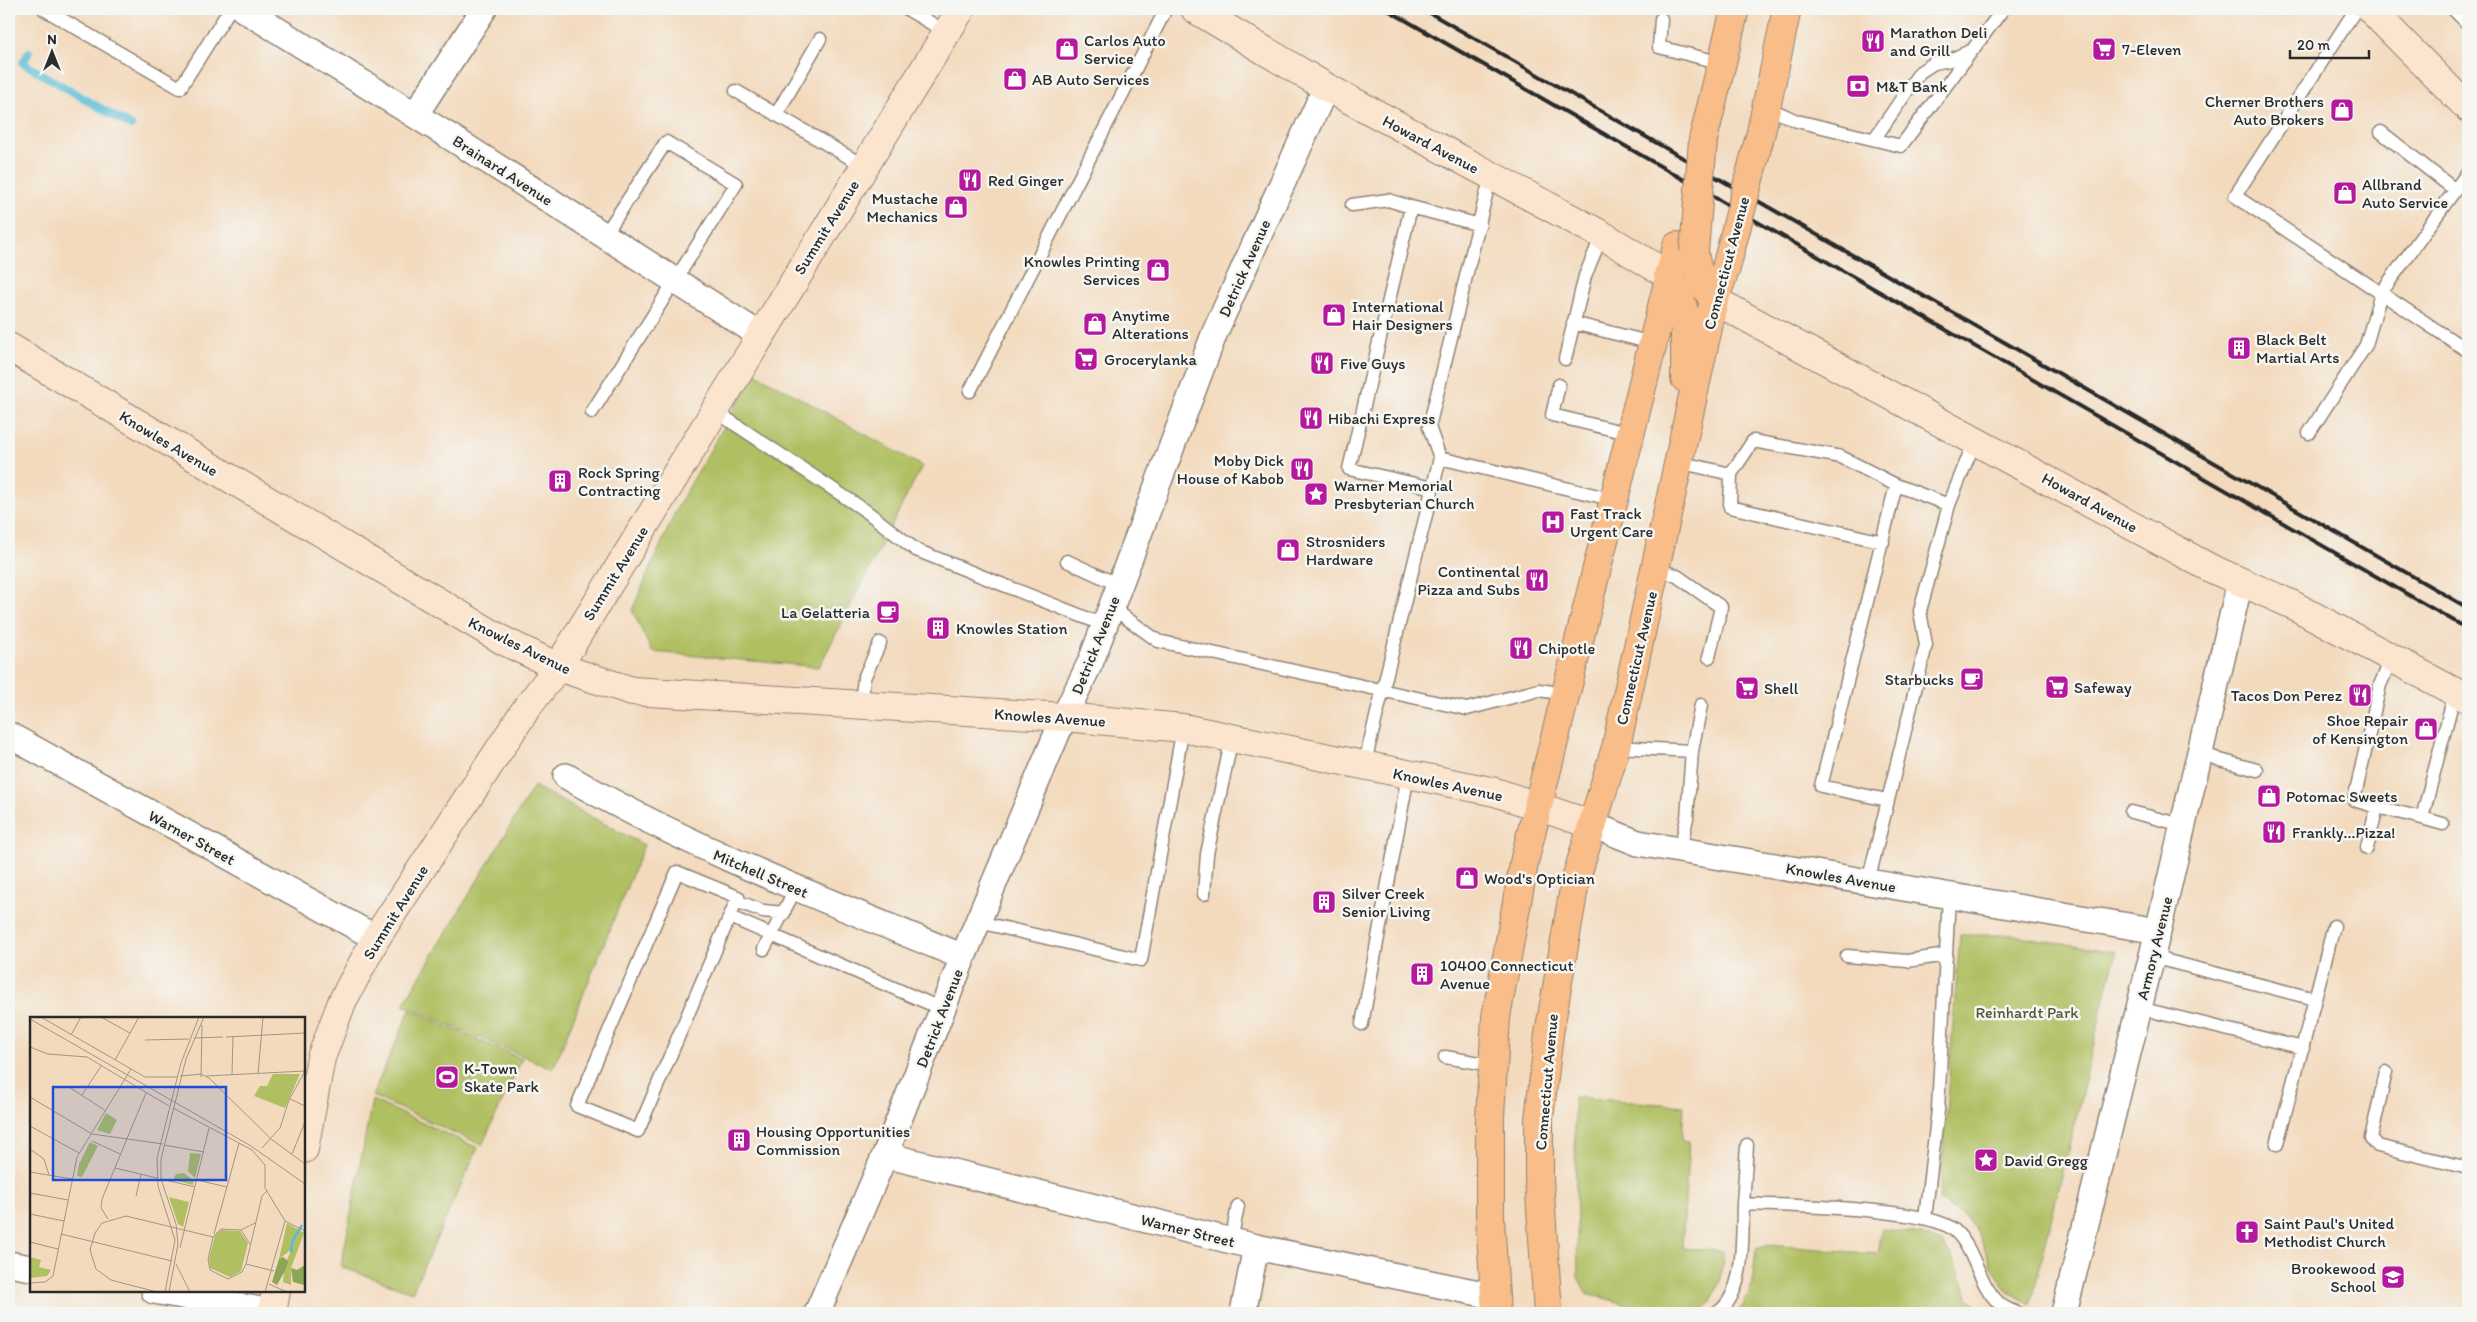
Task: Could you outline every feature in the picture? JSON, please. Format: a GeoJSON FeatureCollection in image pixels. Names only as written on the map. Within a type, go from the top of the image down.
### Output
{"type":"FeatureCollection","features":[{"type":"Feature","properties":{"kind":"main road"},"geometry":{"type":"LineString","coordinates":[[1494,1305],[1490,1116],[1492,1066],[1496,1016],[1525,858],[1615,500],[1668,275],[1686,249],[1704,140],[1735,9]]}},
{"type":"Feature","properties":{"kind":"main road","name":"Connecticut Avenue"},"geometry":{"type":"LineString","coordinates":[[1553,1312],[1539,1179],[1539,1119],[1548,1034],[1575,882],[1616,747],[1714,300],[1726,268],[1763,120],[1787,9]]}},
{"type":"Feature","properties":{"kind":"main road"},"geometry":{"type":"LineString","coordinates":[[1686,249],[1704,286],[1714,300]]}},
{"type":"Feature","properties":{"kind":"main road"},"geometry":{"type":"LineString","coordinates":[[1668,275],[1679,292],[1685,315],[1685,430]]}},
{"type":"Feature","properties":{"kind":"street","name":"Brainard Avenue"},"geometry":{"type":"LineString","coordinates":[[243,9],[415,115],[760,335]]}},
{"type":"Feature","properties":{"kind":"street"},"geometry":{"type":"LineString","coordinates":[[415,115],[484,9]]}},
{"type":"Feature","properties":{"kind":"street","name":"Summit Avenue"},"geometry":{"type":"LineString","coordinates":[[305,1144],[321,1058],[342,1002],[376,938],[526,709],[558,667],[961,9]]}},
{"type":"Feature","properties":{"kind":"street","name":"Howard Avenue"},"geometry":{"type":"LineString","coordinates":[[1195,9],[1326,87],[1602,236],[1668,275]]}},
{"type":"Feature","properties":{"kind":"street"},"geometry":{"type":"LineString","coordinates":[[2370,9],[2468,108]]}},
{"type":"Feature","properties":{"kind":"street","name":"Detrick Avenue"},"geometry":{"type":"LineString","coordinates":[[817,1313],[885,1155],[963,957],[1064,717],[1087,669],[1215,332],[1326,87]]}},
{"type":"Feature","properties":{"kind":"street","name":"Howard Avenue"},"geometry":{"type":"LineString","coordinates":[[1714,300],[2210,568],[2293,605],[2462,696]]}},
{"type":"Feature","properties":{"kind":"street","name":"Knowles Avenue"},"geometry":{"type":"LineString","coordinates":[[9,347],[496,636],[558,667],[632,691],[1064,717],[1183,728],[1495,792],[1593,825],[1638,843],[2158,931]]}},
{"type":"Feature","properties":{"kind":"street","name":"Armory Avenue"},"geometry":{"type":"LineString","coordinates":[[2064,1313],[2152,957],[2240,582]]}},
{"type":"Feature","properties":{"kind":"street","name":"Warner Street"},"geometry":{"type":"LineString","coordinates":[[9,735],[376,938]]}},
{"type":"Feature","properties":{"kind":"street","name":"Mitchell Street"},"geometry":{"type":"LineString","coordinates":[[566,776],[639,817],[744,867],[963,957]]}},
{"type":"Feature","properties":{"kind":"street","name":"Warner Street"},"geometry":{"type":"LineString","coordinates":[[885,1155],[1494,1305]]}},
{"type":"Feature","properties":{"kind":"street"},"geometry":{"type":"LineString","coordinates":[[1244,1313],[1256,1247]]}},
{"type":"Feature","properties":{"kind":"street"},"geometry":{"type":"LineString","coordinates":[[9,1264],[30,1268]]}},
{"type":"Feature","properties":{"kind":"street"},"geometry":{"type":"LineString","coordinates":[[162,1292],[273,1305]]}},
{"type":"Feature","properties":{"kind":"lane"},"geometry":{"type":"LineString","coordinates":[[44,9],[180,88],[230,9]]}},
{"type":"Feature","properties":{"kind":"lane"},"geometry":{"type":"LineString","coordinates":[[907,9],[946,32]]}},
{"type":"Feature","properties":{"kind":"lane"},"geometry":{"type":"LineString","coordinates":[[970,391],[1166,9]]}},
{"type":"Feature","properties":{"kind":"lane"},"geometry":{"type":"LineString","coordinates":[[1763,120],[1797,121],[1875,138],[1901,146],[2003,9]]}},
{"type":"Feature","properties":{"kind":"lane"},"geometry":{"type":"LineString","coordinates":[[2356,9],[2235,196],[2468,351]]}},
{"type":"Feature","properties":{"kind":"lane"},"geometry":{"type":"LineString","coordinates":[[2454,10],[2468,24]]}},
{"type":"Feature","properties":{"kind":"lane"},"geometry":{"type":"LineString","coordinates":[[1661,19],[1659,47],[1722,63]]}},
{"type":"Feature","properties":{"kind":"lane"},"geometry":{"type":"LineString","coordinates":[[776,114],[820,39]]}},
{"type":"Feature","properties":{"kind":"lane"},"geometry":{"type":"LineString","coordinates":[[1875,138],[1920,72],[1934,64],[1950,60],[1970,51]]}},
{"type":"Feature","properties":{"kind":"lane"},"geometry":{"type":"LineString","coordinates":[[736,91],[864,166]]}},
{"type":"Feature","properties":{"kind":"lane"},"geometry":{"type":"LineString","coordinates":[[2381,132],[2455,190]]}},
{"type":"Feature","properties":{"kind":"lane"},"geometry":{"type":"LineString","coordinates":[[592,412],[676,282],[736,184],[666,142],[604,236]]}},
{"type":"Feature","properties":{"kind":"lane"},"geometry":{"type":"LineString","coordinates":[[2309,433],[2366,346],[2381,293],[2468,172]]}},
{"type":"Feature","properties":{"kind":"lane"},"geometry":{"type":"LineString","coordinates":[[1364,766],[1440,458],[1429,427],[1487,190],[1494,177]]}},
{"type":"Feature","properties":{"kind":"lane"},"geometry":{"type":"LineString","coordinates":[[1352,205],[1388,200],[1480,224]]}},
{"type":"Feature","properties":{"kind":"lane"},"geometry":{"type":"LineString","coordinates":[[1411,207],[1349,470],[1433,488]]}},
{"type":"Feature","properties":{"kind":"lane"},"geometry":{"type":"LineString","coordinates":[[1565,359],[1585,276],[1602,236]]}},
{"type":"Feature","properties":{"kind":"lane"},"geometry":{"type":"LineString","coordinates":[[1573,323],[1652,343]]}},
{"type":"Feature","properties":{"kind":"lane"},"geometry":{"type":"LineString","coordinates":[[1559,385],[1552,415],[1631,434]]}},
{"type":"Feature","properties":{"kind":"lane"},"geometry":{"type":"LineString","coordinates":[[714,411],[866,510],[916,550],[1112,606]]}},
{"type":"Feature","properties":{"kind":"lane"},"geometry":{"type":"LineString","coordinates":[[1868,882],[1926,646],[1920,611],[1949,505],[1975,440]]}},
{"type":"Feature","properties":{"kind":"lane"},"geometry":{"type":"LineString","coordinates":[[1883,542],[1730,508],[1731,474],[1752,441],[1841,457],[1896,485],[1949,505]]}},
{"type":"Feature","properties":{"kind":"lane"},"geometry":{"type":"LineString","coordinates":[[1440,458],[1615,500]]}},
{"type":"Feature","properties":{"kind":"lane"},"geometry":{"type":"LineString","coordinates":[[1678,462],[1731,474]]}},
{"type":"Feature","properties":{"kind":"lane"},"geometry":{"type":"LineString","coordinates":[[1887,800],[1821,786],[1896,485]]}},
{"type":"Feature","properties":{"kind":"lane"},"geometry":{"type":"LineString","coordinates":[[1067,561],[1112,606],[1158,641],[1467,709],[1539,690],[1566,694]]}},
{"type":"Feature","properties":{"kind":"lane"},"geometry":{"type":"LineString","coordinates":[[1656,568],[1677,576],[1720,607],[1709,657]]}},
{"type":"Feature","properties":{"kind":"lane"},"geometry":{"type":"LineString","coordinates":[[861,705],[864,678],[880,643]]}},
{"type":"Feature","properties":{"kind":"lane"},"geometry":{"type":"LineString","coordinates":[[2392,658],[2380,685],[2354,800],[2444,824]]}},
{"type":"Feature","properties":{"kind":"lane"},"geometry":{"type":"LineString","coordinates":[[2422,818],[2462,696]]}},
{"type":"Feature","properties":{"kind":"lane"},"geometry":{"type":"LineString","coordinates":[[1680,850],[1687,818],[1692,751],[1701,705]]}},
{"type":"Feature","properties":{"kind":"lane"},"geometry":{"type":"LineString","coordinates":[[979,922],[1141,960],[1183,728]]}},
{"type":"Feature","properties":{"kind":"lane"},"geometry":{"type":"LineString","coordinates":[[1204,894],[1207,854],[1232,738]]}},
{"type":"Feature","properties":{"kind":"lane"},"geometry":{"type":"LineString","coordinates":[[1616,747],[1692,751]]}},
{"type":"Feature","properties":{"kind":"lane"},"geometry":{"type":"LineString","coordinates":[[2200,752],[2256,770]]}},
{"type":"Feature","properties":{"kind":"lane"},"geometry":{"type":"LineString","coordinates":[[1362,1024],[1408,775]]}},
{"type":"Feature","properties":{"kind":"lane"},"geometry":{"type":"LineString","coordinates":[[2366,848],[2377,806]]}},
{"type":"Feature","properties":{"kind":"lane"},"geometry":{"type":"LineString","coordinates":[[2131,812],[2183,825]]}},
{"type":"Feature","properties":{"kind":"lane"},"geometry":{"type":"LineString","coordinates":[[677,872],[738,897],[730,917],[638,1131],[577,1106],[677,872]]}},
{"type":"Feature","properties":{"kind":"lane"},"geometry":{"type":"LineString","coordinates":[[764,949],[796,888]]}},
{"type":"Feature","properties":{"kind":"lane"},"geometry":{"type":"LineString","coordinates":[[1924,1218],[1938,1110],[1949,896]]}},
{"type":"Feature","properties":{"kind":"lane"},"geometry":{"type":"LineString","coordinates":[[736,901],[763,911],[784,913]]}},
{"type":"Feature","properties":{"kind":"lane"},"geometry":{"type":"LineString","coordinates":[[730,917],[942,1009]]}},
{"type":"Feature","properties":{"kind":"lane"},"geometry":{"type":"LineString","coordinates":[[2277,1144],[2334,926]]}},
{"type":"Feature","properties":{"kind":"lane"},"geometry":{"type":"LineString","coordinates":[[1847,956],[1908,961],[1946,955]]}},
{"type":"Feature","properties":{"kind":"lane"},"geometry":{"type":"LineString","coordinates":[[2152,957],[2316,999]]}},
{"type":"Feature","properties":{"kind":"lane"},"geometry":{"type":"LineString","coordinates":[[2139,1008],[2303,1048]]}},
{"type":"Feature","properties":{"kind":"lane"},"geometry":{"type":"LineString","coordinates":[[1445,1057],[1492,1066]]}},
{"type":"Feature","properties":{"kind":"lane"},"geometry":{"type":"LineString","coordinates":[[2386,1072],[2372,1128],[2371,1138],[2374,1142],[2378,1146],[2468,1168]]}},
{"type":"Feature","properties":{"kind":"lane"},"geometry":{"type":"LineString","coordinates":[[1717,1313],[1724,1308],[1741,1272],[1747,1145]]}},
{"type":"Feature","properties":{"kind":"lane"},"geometry":{"type":"LineString","coordinates":[[1743,1204],[1890,1213],[1924,1218],[1954,1230],[1968,1251],[1981,1279],[2000,1305],[2017,1313]]}},
{"type":"Feature","properties":{"kind":"lane"},"geometry":{"type":"LineString","coordinates":[[1231,1240],[1238,1206]]}},
{"type":"Feature","properties":{"kind":"green space"},"geometry":{"type":"Polygon","coordinates":[[[755,373],[922,466],[819,667],[652,652],[632,610],[678,506],[755,373]]]}},
{"type":"Feature","properties":{"kind":"green space"},"geometry":{"type":"Polygon","coordinates":[[[534,786],[644,845],[553,1069],[403,1005],[534,786]]]}},
{"type":"Feature","properties":{"kind":"green space","name":"Reinhardt Park"},"geometry":{"type":"Polygon","coordinates":[[[1960,935],[2013,935],[2116,952],[2031,1304],[2008,1292],[1991,1265],[1979,1235],[1966,1217],[1939,1201],[1960,935]]]}},
{"type":"Feature","properties":{"kind":"green space","name":"K-Town Skate Park"},"geometry":{"type":"Polygon","coordinates":[[[410,1010],[522,1059],[482,1145],[372,1096],[410,1010]]]}},
{"type":"Feature","properties":{"kind":"green space"},"geometry":{"type":"Polygon","coordinates":[[[1574,1097],[1684,1106],[1682,1141],[1689,1141],[1682,1248],[1723,1251],[1721,1274],[1717,1289],[1705,1308],[1695,1312],[1665,1311],[1629,1305],[1586,1293],[1578,1277],[1574,1097]]]}},
{"type":"Feature","properties":{"kind":"green space"},"geometry":{"type":"Polygon","coordinates":[[[372,1100],[478,1148],[412,1292],[341,1267],[372,1100]]]}},
{"type":"Feature","properties":{"kind":"green space"},"geometry":{"type":"Polygon","coordinates":[[[1882,1229],[1922,1234],[1942,1242],[1957,1266],[1968,1296],[1984,1313],[1736,1313],[1746,1300],[1752,1284],[1756,1249],[1770,1245],[1878,1254],[1882,1229]]]}},
{"type":"Feature","properties":{"kind":"waterway"},"geometry":{"type":"LineString","coordinates":[[29,52],[23,63],[131,126]]}},
{"type":"Feature","properties":{"kind":"railway"},"geometry":{"type":"LineString","coordinates":[[1386,9],[2468,629]]}},
{"type":"Feature","properties":{"kind":"railway"},"geometry":{"type":"LineString","coordinates":[[1423,9],[2468,608]]}},
{"type":"Feature","properties":{"kind":"place","name":"Marathon Deli and Grill"},"geometry":{"type":"Point","coordinates":[1873,41]}},
{"type":"Feature","properties":{"kind":"place","name":"Carlos Auto Service"},"geometry":{"type":"Point","coordinates":[1067,49]}},
{"type":"Feature","properties":{"kind":"place","name":"7-Eleven"},"geometry":{"type":"Point","coordinates":[2104,49]}},
{"type":"Feature","properties":{"kind":"place","name":"AB Auto Services"},"geometry":{"type":"Point","coordinates":[1015,79]}},
{"type":"Feature","properties":{"kind":"place","name":"M&T Bank"},"geometry":{"type":"Point","coordinates":[1858,86]}},
{"type":"Feature","properties":{"kind":"place","name":"Cherner Brothers Auto Brokers"},"geometry":{"type":"Point","coordinates":[2342,110]}},
{"type":"Feature","properties":{"kind":"place","name":"Red Ginger"},"geometry":{"type":"Point","coordinates":[970,180]}},
{"type":"Feature","properties":{"kind":"place","name":"Allbrand Auto Service"},"geometry":{"type":"Point","coordinates":[2345,193]}},
{"type":"Feature","properties":{"kind":"place","name":"Mustache Mechanics"},"geometry":{"type":"Point","coordinates":[956,207]}},
{"type":"Feature","properties":{"kind":"place","name":"Knowles Printing Services"},"geometry":{"type":"Point","coordinates":[1158,270]}},
{"type":"Feature","properties":{"kind":"place","name":"International Hair Designers"},"geometry":{"type":"Point","coordinates":[1334,315]}},
{"type":"Feature","properties":{"kind":"place","name":"Anytime Alterations"},"geometry":{"type":"Point","coordinates":[1095,324]}},
{"type":"Feature","properties":{"kind":"place","name":"Black Belt Martial Arts"},"geometry":{"type":"Point","coordinates":[2239,348]}},
{"type":"Feature","properties":{"kind":"place","name":"Grocerylanka"},"geometry":{"type":"Point","coordinates":[1086,359]}},
{"type":"Feature","properties":{"kind":"place","name":"Five Guys"},"geometry":{"type":"Point","coordinates":[1322,363]}},
{"type":"Feature","properties":{"kind":"place","name":"Hibachi Express"},"geometry":{"type":"Point","coordinates":[1311,418]}},
{"type":"Feature","properties":{"kind":"place","name":"Moby Dick House of Kabob"},"geometry":{"type":"Point","coordinates":[1302,469]}},
{"type":"Feature","properties":{"kind":"place","name":"Rock Spring Contracting"},"geometry":{"type":"Point","coordinates":[560,481]}},
{"type":"Feature","properties":{"kind":"place","name":"Warner Memorial Presbyterian Church"},"geometry":{"type":"Point","coordinates":[1316,494]}},
{"type":"Feature","properties":{"kind":"place","name":"Fast Track Urgent Care"},"geometry":{"type":"Point","coordinates":[1553,522]}},
{"type":"Feature","properties":{"kind":"place","name":"Strosniders Hardware"},"geometry":{"type":"Point","coordinates":[1288,550]}},
{"type":"Feature","properties":{"kind":"place","name":"Continental Pizza and Subs"},"geometry":{"type":"Point","coordinates":[1537,580]}},
{"type":"Feature","properties":{"kind":"place","name":"La Gelatteria"},"geometry":{"type":"Point","coordinates":[888,612]}},
{"type":"Feature","properties":{"kind":"place","name":"Knowles Station"},"geometry":{"type":"Point","coordinates":[938,628]}},
{"type":"Feature","properties":{"kind":"place","name":"Chipotle"},"geometry":{"type":"Point","coordinates":[1521,648]}},
{"type":"Feature","properties":{"kind":"place","name":"Starbucks"},"geometry":{"type":"Point","coordinates":[1972,679]}},
{"type":"Feature","properties":{"kind":"place","name":"Safeway"},"geometry":{"type":"Point","coordinates":[2057,687]}},
{"type":"Feature","properties":{"kind":"place","name":"Shell"},"geometry":{"type":"Point","coordinates":[1747,688]}},
{"type":"Feature","properties":{"kind":"place","name":"Tacos Don Perez"},"geometry":{"type":"Point","coordinates":[2360,695]}},
{"type":"Feature","properties":{"kind":"place","name":"Shoe Repair of Kensington"},"geometry":{"type":"Point","coordinates":[2426,729]}},
{"type":"Feature","properties":{"kind":"place","name":"Potomac Sweets"},"geometry":{"type":"Point","coordinates":[2269,796]}},
{"type":"Feature","properties":{"kind":"place","name":"Frankly...Pizza!"},"geometry":{"type":"Point","coordinates":[2274,832]}},
{"type":"Feature","properties":{"kind":"place","name":"Wood's Optician"},"geometry":{"type":"Point","coordinates":[1467,878]}},
{"type":"Feature","properties":{"kind":"place","name":"Silver Creek Senior Living"},"geometry":{"type":"Point","coordinates":[1324,902]}},
{"type":"Feature","properties":{"kind":"place","name":"10400 Connecticut Avenue"},"geometry":{"type":"Point","coordinates":[1422,974]}},
{"type":"Feature","properties":{"kind":"place","name":"K-Town Skate Park"},"geometry":{"type":"Point","coordinates":[447,1077]}},
{"type":"Feature","properties":{"kind":"place","name":"Housing Opportunities Commission"},"geometry":{"type":"Point","coordinates":[739,1140]}},
{"type":"Feature","properties":{"kind":"place","name":"David Gregg"},"geometry":{"type":"Point","coordinates":[1986,1160]}},
{"type":"Feature","properties":{"kind":"place","name":"Saint Paul's United Methodist Church"},"geometry":{"type":"Point","coordinates":[2247,1232]}},
{"type":"Feature","properties":{"kind":"place","name":"Brookewood School"},"geometry":{"type":"Point","coordinates":[2393,1277]}}]}
